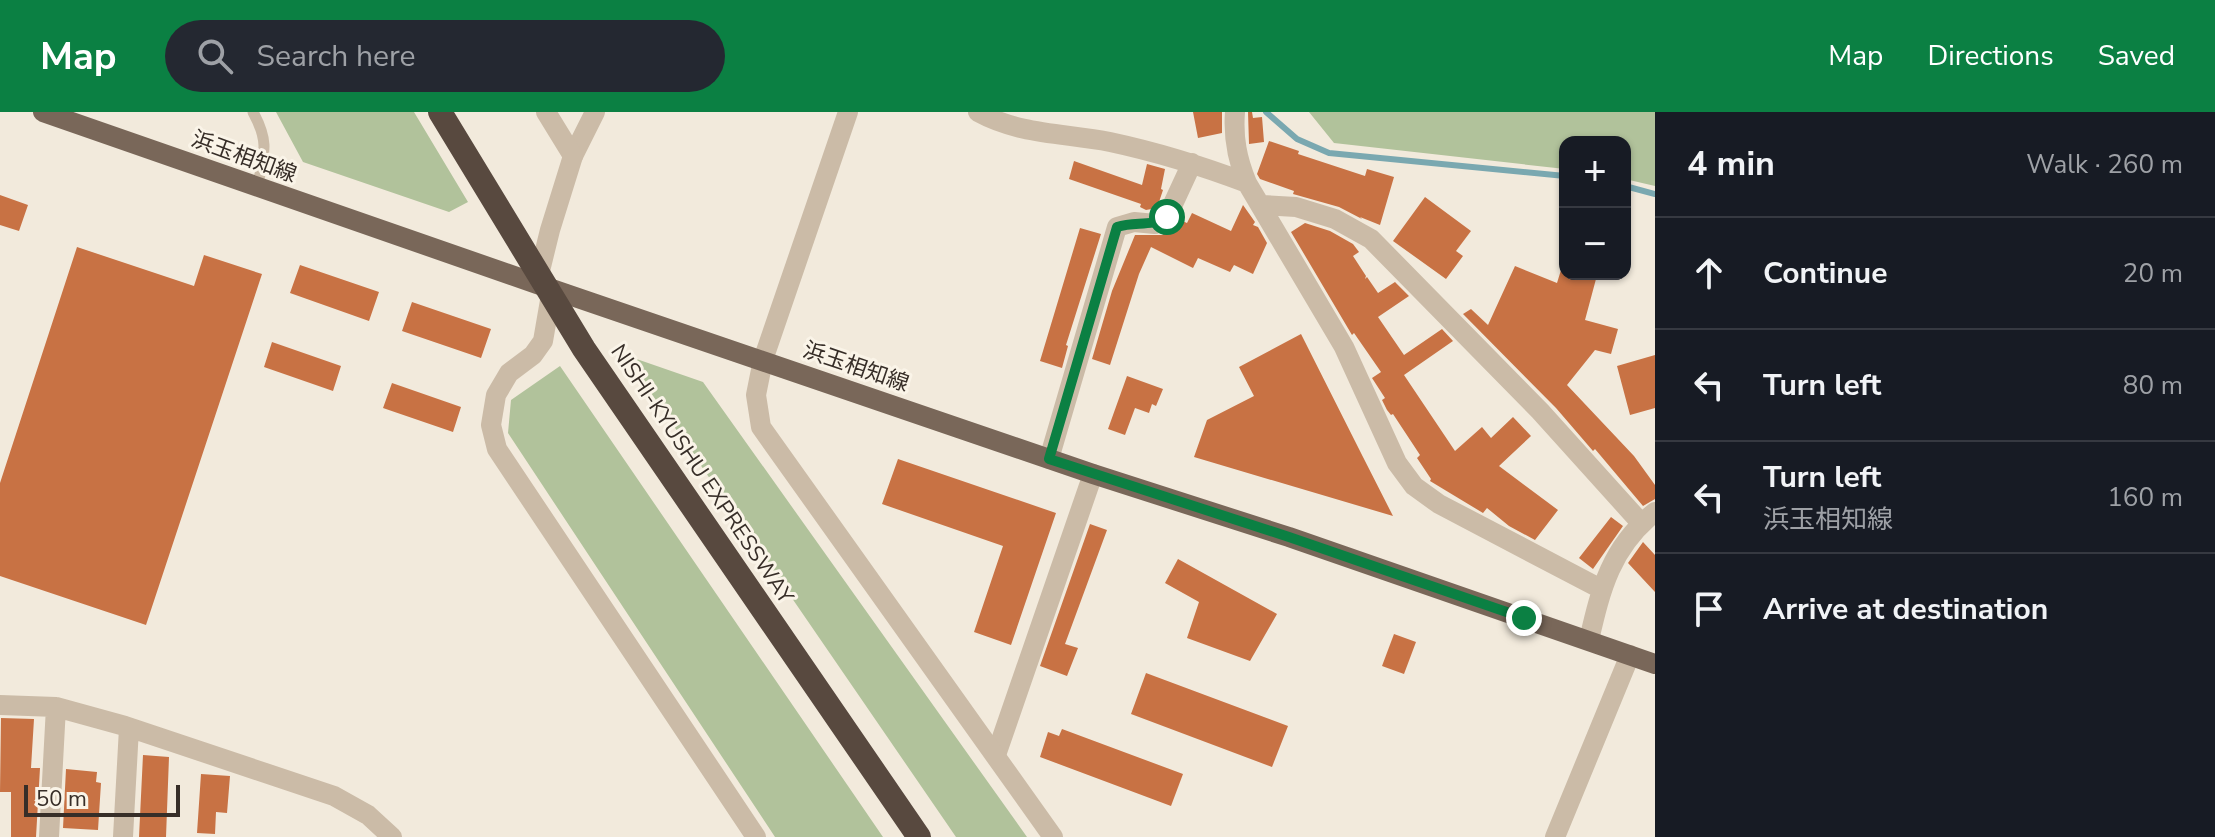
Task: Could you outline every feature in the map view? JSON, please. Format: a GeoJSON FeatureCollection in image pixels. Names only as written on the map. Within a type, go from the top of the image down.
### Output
{"type":"FeatureCollection","features":[{"type":"Feature","properties":{"kind":"highway","name":"NISHI-KYUSHU EXPRESSWAY"},"geometry":{"type":"LineString","coordinates":[[440,112],[584,349],[919,837]]}},
{"type":"Feature","properties":{"kind":"main road","name":"浜玉相知線"},"geometry":{"type":"LineString","coordinates":[[43,112],[544,287],[1093,474],[1289,537],[1655,664]]}},
{"type":"Feature","properties":{"kind":"street"},"geometry":{"type":"LineString","coordinates":[[546,112],[573,156]]}},
{"type":"Feature","properties":{"kind":"street"},"geometry":{"type":"LineString","coordinates":[[595,112],[573,156],[550,230],[544,287],[543,341],[533,355],[509,373],[496,395],[491,425],[497,449],[756,837]]}},
{"type":"Feature","properties":{"kind":"street"},"geometry":{"type":"LineString","coordinates":[[848,112],[763,360],[756,395],[761,427],[1053,837]]}},
{"type":"Feature","properties":{"kind":"street"},"geometry":{"type":"LineString","coordinates":[[978,112],[1026,131],[1108,142],[1192,163],[1247,183]]}},
{"type":"Feature","properties":{"kind":"street"},"geometry":{"type":"LineString","coordinates":[[1235,112],[1233,131],[1237,160],[1247,183],[1344,347],[1397,463],[1414,486],[1439,504],[1601,589]]}},
{"type":"Feature","properties":{"kind":"street"},"geometry":{"type":"LineString","coordinates":[[1049,459],[1117,227],[1134,222],[1155,224],[1167,217],[1192,163]]}},
{"type":"Feature","properties":{"kind":"street"},"geometry":{"type":"LineString","coordinates":[[1262,205],[1296,207],[1335,219],[1371,239],[1648,518],[1618,551],[1601,589],[1589,640]]}},
{"type":"Feature","properties":{"kind":"street"},"geometry":{"type":"LineString","coordinates":[[996,755],[1093,474]]}},
{"type":"Feature","properties":{"kind":"street"},"geometry":{"type":"LineString","coordinates":[[1555,837],[1630,655]]}},
{"type":"Feature","properties":{"kind":"street"},"geometry":{"type":"LineString","coordinates":[[0,705],[56,707],[334,796],[368,815],[392,837]]}},
{"type":"Feature","properties":{"kind":"street"},"geometry":{"type":"LineString","coordinates":[[49,837],[56,707]]}},
{"type":"Feature","properties":{"kind":"street"},"geometry":{"type":"LineString","coordinates":[[123,837],[129,728]]}},
{"type":"Feature","properties":{"kind":"lane"},"geometry":{"type":"LineString","coordinates":[[253,112],[264,133],[265,152],[257,188]]}},
{"type":"Feature","properties":{"kind":"green space"},"geometry":{"type":"Polygon","coordinates":[[[276,112],[414,112],[468,202],[449,212],[303,162],[276,112]]]}},
{"type":"Feature","properties":{"kind":"green space"},"geometry":{"type":"Polygon","coordinates":[[[1309,112],[1655,112],[1655,186],[1631,180],[1631,136],[1559,136],[1559,168],[1334,143],[1309,112]]]}},
{"type":"Feature","properties":{"kind":"green space"},"geometry":{"type":"Polygon","coordinates":[[[625,355],[703,382],[1027,837],[956,837],[625,355]]]}},
{"type":"Feature","properties":{"kind":"green space"},"geometry":{"type":"Polygon","coordinates":[[[560,366],[883,837],[775,837],[508,433],[511,400],[560,366]]]}},
{"type":"Feature","properties":{"kind":"building"},"geometry":{"type":"Polygon","coordinates":[[[1193,112],[1222,112],[1222,133],[1198,138],[1193,112]]]}},
{"type":"Feature","properties":{"kind":"building"},"geometry":{"type":"Polygon","coordinates":[[[1248,112],[1252,112],[1253,118],[1262,117],[1264,142],[1249,144],[1248,112]]]}},
{"type":"Feature","properties":{"kind":"building"},"geometry":{"type":"Polygon","coordinates":[[[1269,141],[1365,176],[1367,169],[1394,177],[1380,225],[1260,179],[1257,174],[1269,141]]]}},
{"type":"Feature","properties":{"kind":"building"},"geometry":{"type":"Polygon","coordinates":[[[1074,161],[1142,185],[1147,164],[1165,169],[1157,208],[1146,210],[1140,207],[1141,204],[1069,179],[1074,161]]]}},
{"type":"Feature","properties":{"kind":"building"},"geometry":{"type":"Polygon","coordinates":[[[0,195],[28,205],[19,231],[0,225],[0,195]]]}},
{"type":"Feature","properties":{"kind":"building"},"geometry":{"type":"Polygon","coordinates":[[[1425,197],[1471,231],[1456,251],[1463,256],[1446,279],[1393,241],[1425,197]]]}},
{"type":"Feature","properties":{"kind":"building"},"geometry":{"type":"Polygon","coordinates":[[[1243,205],[1267,243],[1253,274],[1234,265],[1230,272],[1198,258],[1193,268],[1151,247],[1139,274],[1110,365],[1092,359],[1112,291],[1135,235],[1162,235],[1180,220],[1187,223],[1192,213],[1231,231],[1243,205]]]}},
{"type":"Feature","properties":{"kind":"building"},"geometry":{"type":"Polygon","coordinates":[[[1305,223],[1330,231],[1353,244],[1359,252],[1353,256],[1365,279],[1367,277],[1378,293],[1395,282],[1409,296],[1378,317],[1404,355],[1442,329],[1453,341],[1404,375],[1455,451],[1482,427],[1491,438],[1513,417],[1531,436],[1499,466],[1558,510],[1535,540],[1509,526],[1487,508],[1483,513],[1430,481],[1417,458],[1420,455],[1393,414],[1387,410],[1382,400],[1385,398],[1372,378],[1381,372],[1354,333],[1352,335],[1291,232],[1305,223]]]}},
{"type":"Feature","properties":{"kind":"building"},"geometry":{"type":"Polygon","coordinates":[[[1080,228],[1101,234],[1066,345],[1062,368],[1040,361],[1080,228]]]}},
{"type":"Feature","properties":{"kind":"building"},"geometry":{"type":"Polygon","coordinates":[[[77,247],[194,286],[204,255],[262,274],[146,625],[0,576],[0,483],[77,247]]]}},
{"type":"Feature","properties":{"kind":"building"},"geometry":{"type":"Polygon","coordinates":[[[300,265],[379,292],[369,321],[290,293],[300,265]]]}},
{"type":"Feature","properties":{"kind":"building"},"geometry":{"type":"Polygon","coordinates":[[[1515,266],[1557,283],[1559,276],[1559,280],[1596,280],[1585,320],[1618,329],[1611,354],[1595,350],[1567,385],[1634,456],[1655,485],[1655,499],[1643,506],[1595,449],[1593,451],[1556,408],[1463,314],[1471,309],[1488,325],[1515,266]]]}},
{"type":"Feature","properties":{"kind":"building"},"geometry":{"type":"Polygon","coordinates":[[[412,302],[491,329],[481,358],[402,331],[412,302]]]}},
{"type":"Feature","properties":{"kind":"building"},"geometry":{"type":"Polygon","coordinates":[[[1301,334],[1393,516],[1194,457],[1207,420],[1254,396],[1239,367],[1301,334]]]}},
{"type":"Feature","properties":{"kind":"building"},"geometry":{"type":"Polygon","coordinates":[[[272,342],[341,366],[333,391],[264,367],[272,342]]]}},
{"type":"Feature","properties":{"kind":"building"},"geometry":{"type":"Polygon","coordinates":[[[1655,355],[1655,408],[1630,415],[1617,366],[1655,355]]]}},
{"type":"Feature","properties":{"kind":"building"},"geometry":{"type":"Polygon","coordinates":[[[1127,376],[1163,389],[1156,406],[1152,404],[1149,413],[1135,408],[1125,435],[1108,429],[1127,376]]]}},
{"type":"Feature","properties":{"kind":"building"},"geometry":{"type":"Polygon","coordinates":[[[392,383],[461,407],[453,432],[383,408],[392,383]]]}},
{"type":"Feature","properties":{"kind":"building"},"geometry":{"type":"Polygon","coordinates":[[[898,459],[1056,513],[1011,645],[974,632],[1003,546],[882,504],[898,459]]]}},
{"type":"Feature","properties":{"kind":"building"},"geometry":{"type":"Polygon","coordinates":[[[1611,517],[1623,526],[1593,569],[1579,558],[1611,517]]]}},
{"type":"Feature","properties":{"kind":"building"},"geometry":{"type":"Polygon","coordinates":[[[1090,524],[1107,530],[1065,644],[1078,648],[1067,676],[1040,666],[1090,524]]]}},
{"type":"Feature","properties":{"kind":"building"},"geometry":{"type":"Polygon","coordinates":[[[1643,542],[1655,555],[1655,592],[1628,563],[1643,542]]]}},
{"type":"Feature","properties":{"kind":"building"},"geometry":{"type":"Polygon","coordinates":[[[1178,559],[1277,614],[1250,661],[1187,638],[1199,602],[1165,583],[1178,559]]]}},
{"type":"Feature","properties":{"kind":"building"},"geometry":{"type":"Polygon","coordinates":[[[1394,634],[1416,642],[1404,674],[1382,666],[1394,634]]]}},
{"type":"Feature","properties":{"kind":"building"},"geometry":{"type":"Polygon","coordinates":[[[1146,673],[1288,726],[1272,767],[1131,714],[1146,673]]]}},
{"type":"Feature","properties":{"kind":"building"},"geometry":{"type":"Polygon","coordinates":[[[1,718],[34,719],[31,768],[40,768],[36,837],[11,837],[11,792],[0,792],[1,718]]]}},
{"type":"Feature","properties":{"kind":"building"},"geometry":{"type":"Polygon","coordinates":[[[1062,729],[1183,774],[1171,806],[1040,757],[1048,732],[1059,736],[1062,729]]]}},
{"type":"Feature","properties":{"kind":"building"},"geometry":{"type":"Polygon","coordinates":[[[143,755],[169,757],[166,837],[139,837],[143,755]]]}},
{"type":"Feature","properties":{"kind":"building"},"geometry":{"type":"Polygon","coordinates":[[[66,769],[97,772],[96,782],[101,783],[98,830],[63,828],[66,769]]]}},
{"type":"Feature","properties":{"kind":"building"},"geometry":{"type":"Polygon","coordinates":[[[201,774],[230,776],[227,813],[216,812],[215,834],[197,833],[201,774]]]}},
{"type":"Feature","properties":{"kind":"waterway"},"geometry":{"type":"LineString","coordinates":[[1266,112],[1297,139],[1329,153],[1559,175]]}},
{"type":"Feature","properties":{"kind":"waterway"},"geometry":{"type":"LineString","coordinates":[[1631,188],[1655,194]]}},
{"type":"Feature","properties":{"kind":"route"},"geometry":{"type":"LineString","coordinates":[[1167,217],[1155,224],[1134,222],[1117,227],[1049,459],[1524,618]]}}]}
